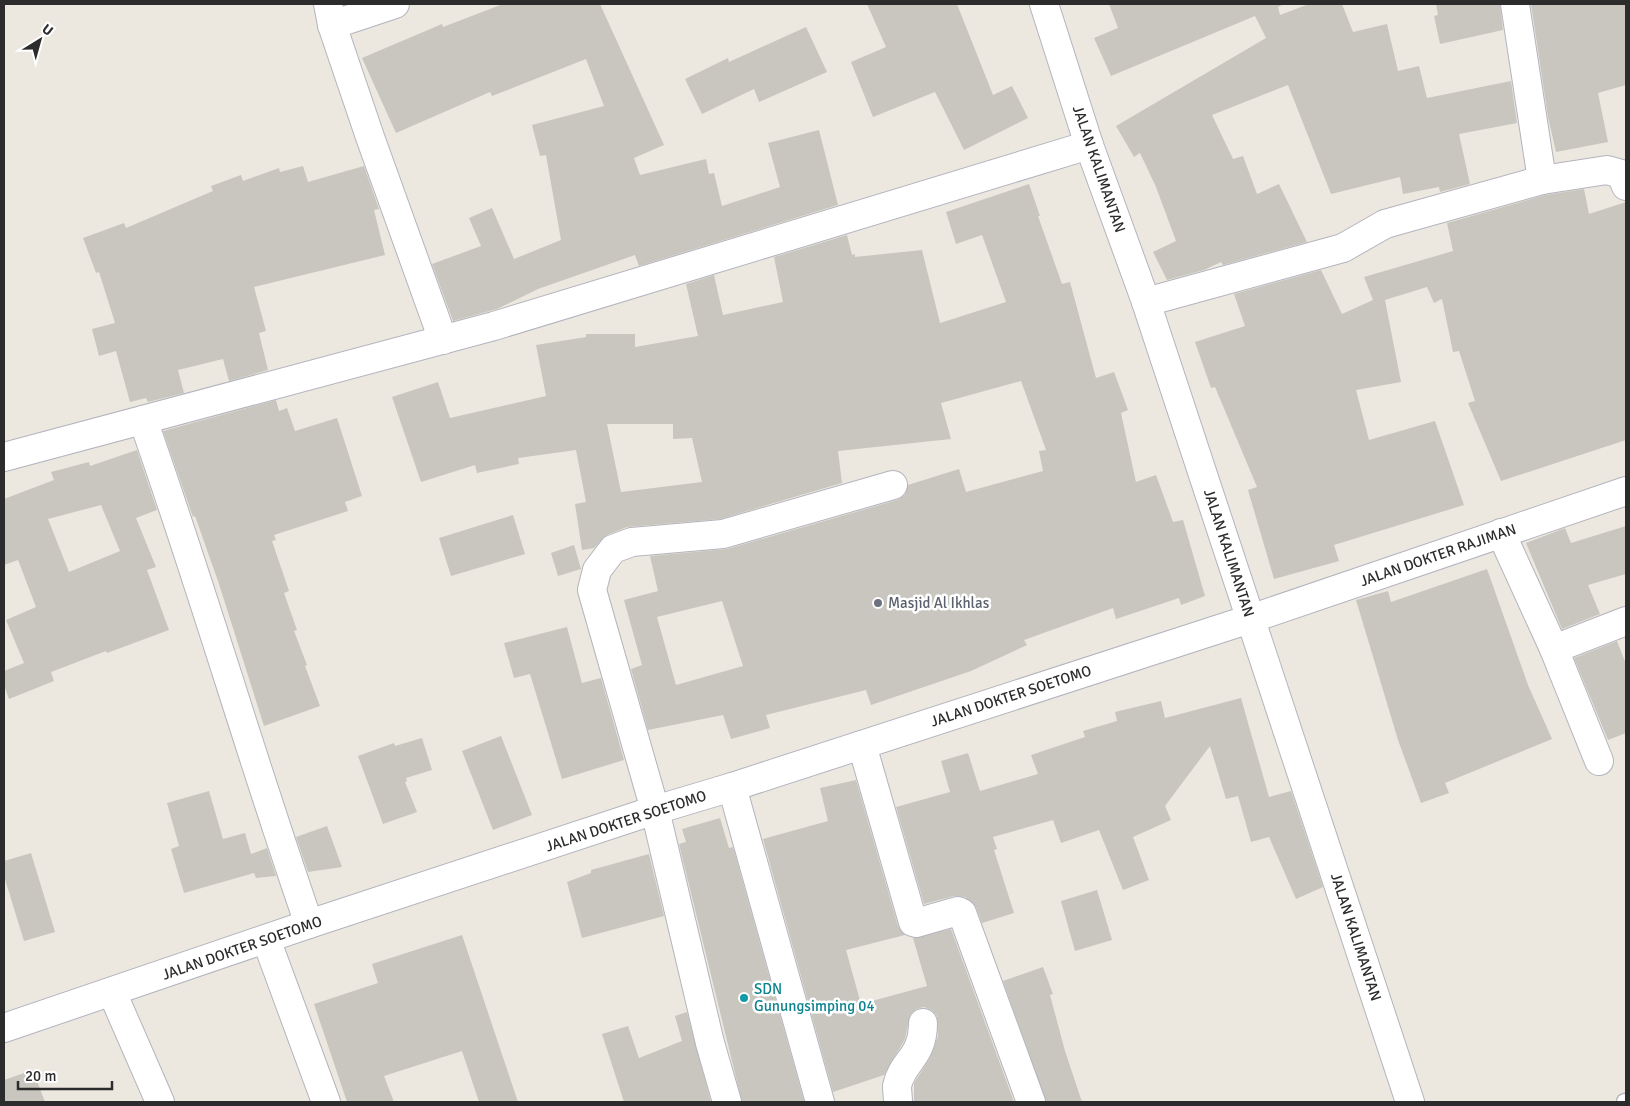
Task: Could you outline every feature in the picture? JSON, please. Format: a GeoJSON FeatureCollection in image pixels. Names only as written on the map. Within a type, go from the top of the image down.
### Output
{"type":"FeatureCollection","features":[{"type":"Feature","properties":{"kind":"street"},"geometry":{"type":"LineString","coordinates":[[395,4],[330,14],[443,340]]}},
{"type":"Feature","properties":{"kind":"street","name":"JALAN KALIMANTAN"},"geometry":{"type":"LineString","coordinates":[[1044,4],[1089,146],[1146,302],[1410,1102]]}},
{"type":"Feature","properties":{"kind":"street"},"geometry":{"type":"LineString","coordinates":[[1515,4],[1542,180]]}},
{"type":"Feature","properties":{"kind":"street"},"geometry":{"type":"LineString","coordinates":[[4,457],[443,340],[1089,146]]}},
{"type":"Feature","properties":{"kind":"street"},"geometry":{"type":"LineString","coordinates":[[1146,302],[1344,248],[1385,224],[1542,180],[1607,170],[1620,174],[1626,186]]}},
{"type":"Feature","properties":{"kind":"street"},"geometry":{"type":"LineString","coordinates":[[143,420],[185,541],[270,810],[309,924]]}},
{"type":"Feature","properties":{"kind":"street"},"geometry":{"type":"LineString","coordinates":[[727,1102],[710,1043],[655,810],[592,590],[597,570],[614,549],[632,542],[723,534],[893,485]]}},
{"type":"Feature","properties":{"kind":"street","name":"JALAN DOKTER RAJIMAN"},"geometry":{"type":"LineString","coordinates":[[1250,619],[1626,491]]}},
{"type":"Feature","properties":{"kind":"street"},"geometry":{"type":"LineString","coordinates":[[1502,533],[1554,649],[1599,761]]}},
{"type":"Feature","properties":{"kind":"street","name":"JALAN DOKTER SOETOMO"},"geometry":{"type":"LineString","coordinates":[[4,1028],[309,924],[655,810],[732,787],[1250,619]]}},
{"type":"Feature","properties":{"kind":"street"},"geometry":{"type":"LineString","coordinates":[[1554,649],[1626,621]]}},
{"type":"Feature","properties":{"kind":"street"},"geometry":{"type":"LineString","coordinates":[[862,745],[913,922],[916,924],[958,911],[962,913],[1031,1102]]}},
{"type":"Feature","properties":{"kind":"street"},"geometry":{"type":"LineString","coordinates":[[732,787],[820,1102]]}},
{"type":"Feature","properties":{"kind":"street"},"geometry":{"type":"LineString","coordinates":[[266,939],[326,1102]]}},
{"type":"Feature","properties":{"kind":"street"},"geometry":{"type":"LineString","coordinates":[[112,992],[160,1102]]}},
{"type":"Feature","properties":{"kind":"street"},"geometry":{"type":"LineString","coordinates":[[898,1102],[897,1086],[901,1076],[919,1050],[923,1038],[923,1023]]}},
{"type":"Feature","properties":{"kind":"building"},"geometry":{"type":"Polygon","coordinates":[[[503,4],[600,4],[664,145],[634,158],[640,175],[706,159],[709,174],[714,173],[722,206],[780,187],[768,143],[819,130],[838,205],[639,266],[635,255],[538,289],[497,309],[453,321],[432,264],[481,246],[469,218],[492,208],[514,259],[561,240],[546,155],[540,156],[532,125],[604,106],[586,59],[492,96],[490,92],[396,133],[362,58],[442,24],[443,27],[503,4]]]}},
{"type":"Feature","properties":{"kind":"building"},"geometry":{"type":"Polygon","coordinates":[[[867,4],[957,4],[993,95],[1012,86],[1028,118],[964,150],[935,92],[873,117],[851,62],[886,47],[867,4]]]}},
{"type":"Feature","properties":{"kind":"building"},"geometry":{"type":"Polygon","coordinates":[[[1109,4],[1284,4],[1278,7],[1280,15],[1309,4],[1342,4],[1353,32],[1387,24],[1398,71],[1419,66],[1427,98],[1511,81],[1517,123],[1459,134],[1470,184],[1440,192],[1439,187],[1403,194],[1400,177],[1331,194],[1288,85],[1212,115],[1233,159],[1243,156],[1257,194],[1279,184],[1307,242],[1223,265],[1221,262],[1204,270],[1167,280],[1153,252],[1176,241],[1156,187],[1140,153],[1134,157],[1116,126],[1266,38],[1255,16],[1111,76],[1094,38],[1118,28],[1109,4]]]}},
{"type":"Feature","properties":{"kind":"building"},"geometry":{"type":"Polygon","coordinates":[[[1436,4],[1500,4],[1503,30],[1440,44],[1434,16],[1438,15],[1436,4]]]}},
{"type":"Feature","properties":{"kind":"building"},"geometry":{"type":"Polygon","coordinates":[[[1531,4],[1626,4],[1626,85],[1598,93],[1608,142],[1556,152],[1548,117],[1531,4]]]}},
{"type":"Feature","properties":{"kind":"building"},"geometry":{"type":"Polygon","coordinates":[[[806,27],[827,72],[759,102],[754,89],[702,114],[685,79],[728,58],[729,62],[806,27]]]}},
{"type":"Feature","properties":{"kind":"building"},"geometry":{"type":"Polygon","coordinates":[[[303,166],[308,182],[364,166],[379,209],[374,210],[385,255],[254,287],[266,331],[259,333],[268,370],[229,381],[223,359],[178,370],[184,393],[148,402],[146,398],[130,402],[116,351],[99,356],[92,329],[115,323],[99,272],[96,273],[83,238],[124,223],[126,228],[213,191],[211,186],[241,175],[243,181],[279,168],[280,172],[303,166]]]}},
{"type":"Feature","properties":{"kind":"building"},"geometry":{"type":"Polygon","coordinates":[[[1029,184],[1062,284],[1070,282],[1096,378],[1114,372],[1128,410],[1121,413],[1136,482],[1156,475],[1173,522],[1183,520],[1205,596],[1181,605],[1179,598],[1116,619],[1113,608],[1024,640],[1027,645],[971,671],[871,705],[866,690],[766,715],[770,728],[731,739],[723,715],[648,730],[631,669],[642,665],[624,600],[658,591],[650,556],[727,549],[897,500],[905,495],[908,485],[959,469],[966,492],[1043,471],[1039,451],[1046,450],[1021,381],[941,403],[951,439],[838,451],[842,483],[720,519],[627,527],[607,535],[594,548],[582,550],[575,504],[586,502],[576,450],[518,458],[519,464],[477,473],[475,465],[421,482],[392,397],[438,382],[450,418],[546,396],[536,345],[586,337],[586,334],[635,334],[635,347],[698,336],[686,284],[714,275],[723,315],[783,302],[774,257],[847,235],[852,255],[855,254],[855,257],[922,250],[940,323],[1006,302],[982,235],[956,244],[946,212],[1029,184]],[[607,424],[621,492],[702,482],[692,438],[673,439],[673,424],[607,424]],[[722,601],[657,617],[676,685],[743,666],[722,601]]]}},
{"type":"Feature","properties":{"kind":"building"},"geometry":{"type":"Polygon","coordinates":[[[1584,189],[1589,214],[1626,202],[1626,440],[1501,481],[1468,403],[1475,401],[1459,351],[1453,352],[1442,299],[1434,303],[1427,287],[1385,300],[1401,382],[1356,390],[1369,440],[1435,421],[1464,505],[1334,545],[1339,561],[1274,579],[1248,490],[1257,487],[1215,387],[1211,388],[1195,342],[1245,326],[1234,294],[1321,270],[1342,314],[1373,300],[1364,277],[1453,251],[1447,223],[1545,195],[1584,189]]]}},
{"type":"Feature","properties":{"kind":"building"},"geometry":{"type":"Polygon","coordinates":[[[276,400],[279,411],[287,408],[295,431],[337,418],[362,496],[345,502],[348,511],[274,535],[276,540],[272,541],[289,591],[284,593],[297,630],[294,631],[320,706],[264,726],[219,584],[163,431],[276,400]]]}},
{"type":"Feature","properties":{"kind":"building"},"geometry":{"type":"Polygon","coordinates":[[[137,450],[157,510],[136,518],[156,567],[147,570],[169,630],[51,672],[54,681],[9,699],[4,685],[4,671],[24,663],[6,620],[36,607],[18,560],[4,565],[4,499],[54,480],[51,472],[89,462],[90,466],[137,450]],[[101,505],[48,519],[69,572],[120,551],[101,505]]]}},
{"type":"Feature","properties":{"kind":"building"},"geometry":{"type":"Polygon","coordinates":[[[513,515],[525,554],[451,576],[439,538],[513,515]]]}},
{"type":"Feature","properties":{"kind":"building"},"geometry":{"type":"Polygon","coordinates":[[[1626,526],[1626,574],[1588,585],[1600,614],[1562,629],[1526,543],[1565,528],[1571,543],[1626,526]]]}},
{"type":"Feature","properties":{"kind":"building"},"geometry":{"type":"Polygon","coordinates":[[[574,545],[581,569],[558,576],[551,553],[574,545]]]}},
{"type":"Feature","properties":{"kind":"building"},"geometry":{"type":"Polygon","coordinates":[[[1487,569],[1528,685],[1552,739],[1445,783],[1449,793],[1421,803],[1398,740],[1356,600],[1388,591],[1391,602],[1487,569]]]}},
{"type":"Feature","properties":{"kind":"building"},"geometry":{"type":"Polygon","coordinates":[[[567,627],[582,683],[601,678],[624,760],[562,779],[530,674],[514,678],[504,643],[567,627]]]}},
{"type":"Feature","properties":{"kind":"building"},"geometry":{"type":"Polygon","coordinates":[[[1617,641],[1626,664],[1626,733],[1608,740],[1574,658],[1617,641]]]}},
{"type":"Feature","properties":{"kind":"building"},"geometry":{"type":"Polygon","coordinates":[[[1241,698],[1269,797],[1291,791],[1323,887],[1296,899],[1269,837],[1251,842],[1238,796],[1226,799],[1210,746],[1165,806],[1171,820],[1133,837],[1149,880],[1123,890],[1099,830],[1061,843],[1053,820],[993,837],[997,849],[994,850],[1014,913],[982,923],[976,907],[965,897],[954,896],[924,904],[896,807],[950,792],[941,761],[968,753],[980,791],[1038,774],[1031,755],[1085,737],[1083,731],[1117,721],[1115,712],[1161,701],[1165,718],[1241,698]]]}},
{"type":"Feature","properties":{"kind":"building"},"geometry":{"type":"Polygon","coordinates":[[[501,736],[532,815],[493,830],[462,751],[501,736]]]}},
{"type":"Feature","properties":{"kind":"building"},"geometry":{"type":"Polygon","coordinates":[[[422,738],[432,770],[406,778],[407,781],[405,782],[417,812],[383,824],[358,756],[394,743],[395,746],[422,738]]]}},
{"type":"Feature","properties":{"kind":"building"},"geometry":{"type":"Polygon","coordinates":[[[856,780],[898,926],[905,935],[846,950],[861,1004],[927,986],[913,938],[951,929],[1014,1102],[914,1102],[914,1083],[930,1058],[938,1036],[937,1016],[931,1010],[924,1007],[916,1009],[910,1015],[905,1039],[884,1075],[833,1092],[763,839],[828,821],[820,788],[856,780]]]}},
{"type":"Feature","properties":{"kind":"building"},"geometry":{"type":"Polygon","coordinates":[[[209,791],[223,839],[245,833],[251,854],[267,848],[276,876],[256,878],[254,873],[184,893],[171,849],[179,846],[167,803],[209,791]]]}},
{"type":"Feature","properties":{"kind":"building","name":"SDN Gunungsimping 04"},"geometry":{"type":"Polygon","coordinates":[[[720,818],[729,848],[733,847],[804,1101],[801,1102],[742,1102],[679,844],[686,842],[682,829],[720,818]]]}},
{"type":"Feature","properties":{"kind":"building"},"geometry":{"type":"Polygon","coordinates":[[[327,826],[342,867],[308,872],[296,837],[327,826]]]}},
{"type":"Feature","properties":{"kind":"building"},"geometry":{"type":"Polygon","coordinates":[[[31,853],[55,932],[24,941],[4,876],[4,861],[31,853]]]}},
{"type":"Feature","properties":{"kind":"building"},"geometry":{"type":"Polygon","coordinates":[[[649,854],[664,916],[582,938],[567,882],[591,873],[591,870],[649,854]]]}},
{"type":"Feature","properties":{"kind":"building"},"geometry":{"type":"Polygon","coordinates":[[[1097,890],[1112,940],[1075,951],[1061,901],[1097,890]]]}},
{"type":"Feature","properties":{"kind":"building"},"geometry":{"type":"Polygon","coordinates":[[[462,935],[518,1102],[479,1102],[462,1051],[384,1076],[394,1102],[347,1102],[314,1004],[378,983],[372,964],[462,935]]]}},
{"type":"Feature","properties":{"kind":"building"},"geometry":{"type":"Polygon","coordinates":[[[1043,967],[1053,994],[1050,995],[1065,1051],[1082,1102],[1046,1102],[1003,981],[1043,967]]]}},
{"type":"Feature","properties":{"kind":"building"},"geometry":{"type":"Polygon","coordinates":[[[687,1012],[711,1102],[624,1102],[602,1034],[628,1026],[639,1058],[682,1041],[675,1016],[687,1012]]]}},
{"type":"Feature","properties":{"kind":"building"},"geometry":{"type":"Polygon","coordinates":[[[33,1070],[45,1102],[4,1102],[4,1080],[33,1070]]]}},
{"type":"Feature","properties":{"kind":"place","name":"Masjid Al Ikhlas"},"geometry":{"type":"Point","coordinates":[878,603]}},
{"type":"Feature","properties":{"kind":"place","name":"SDN Gunungsimping 04"},"geometry":{"type":"Point","coordinates":[744,998]}}]}
